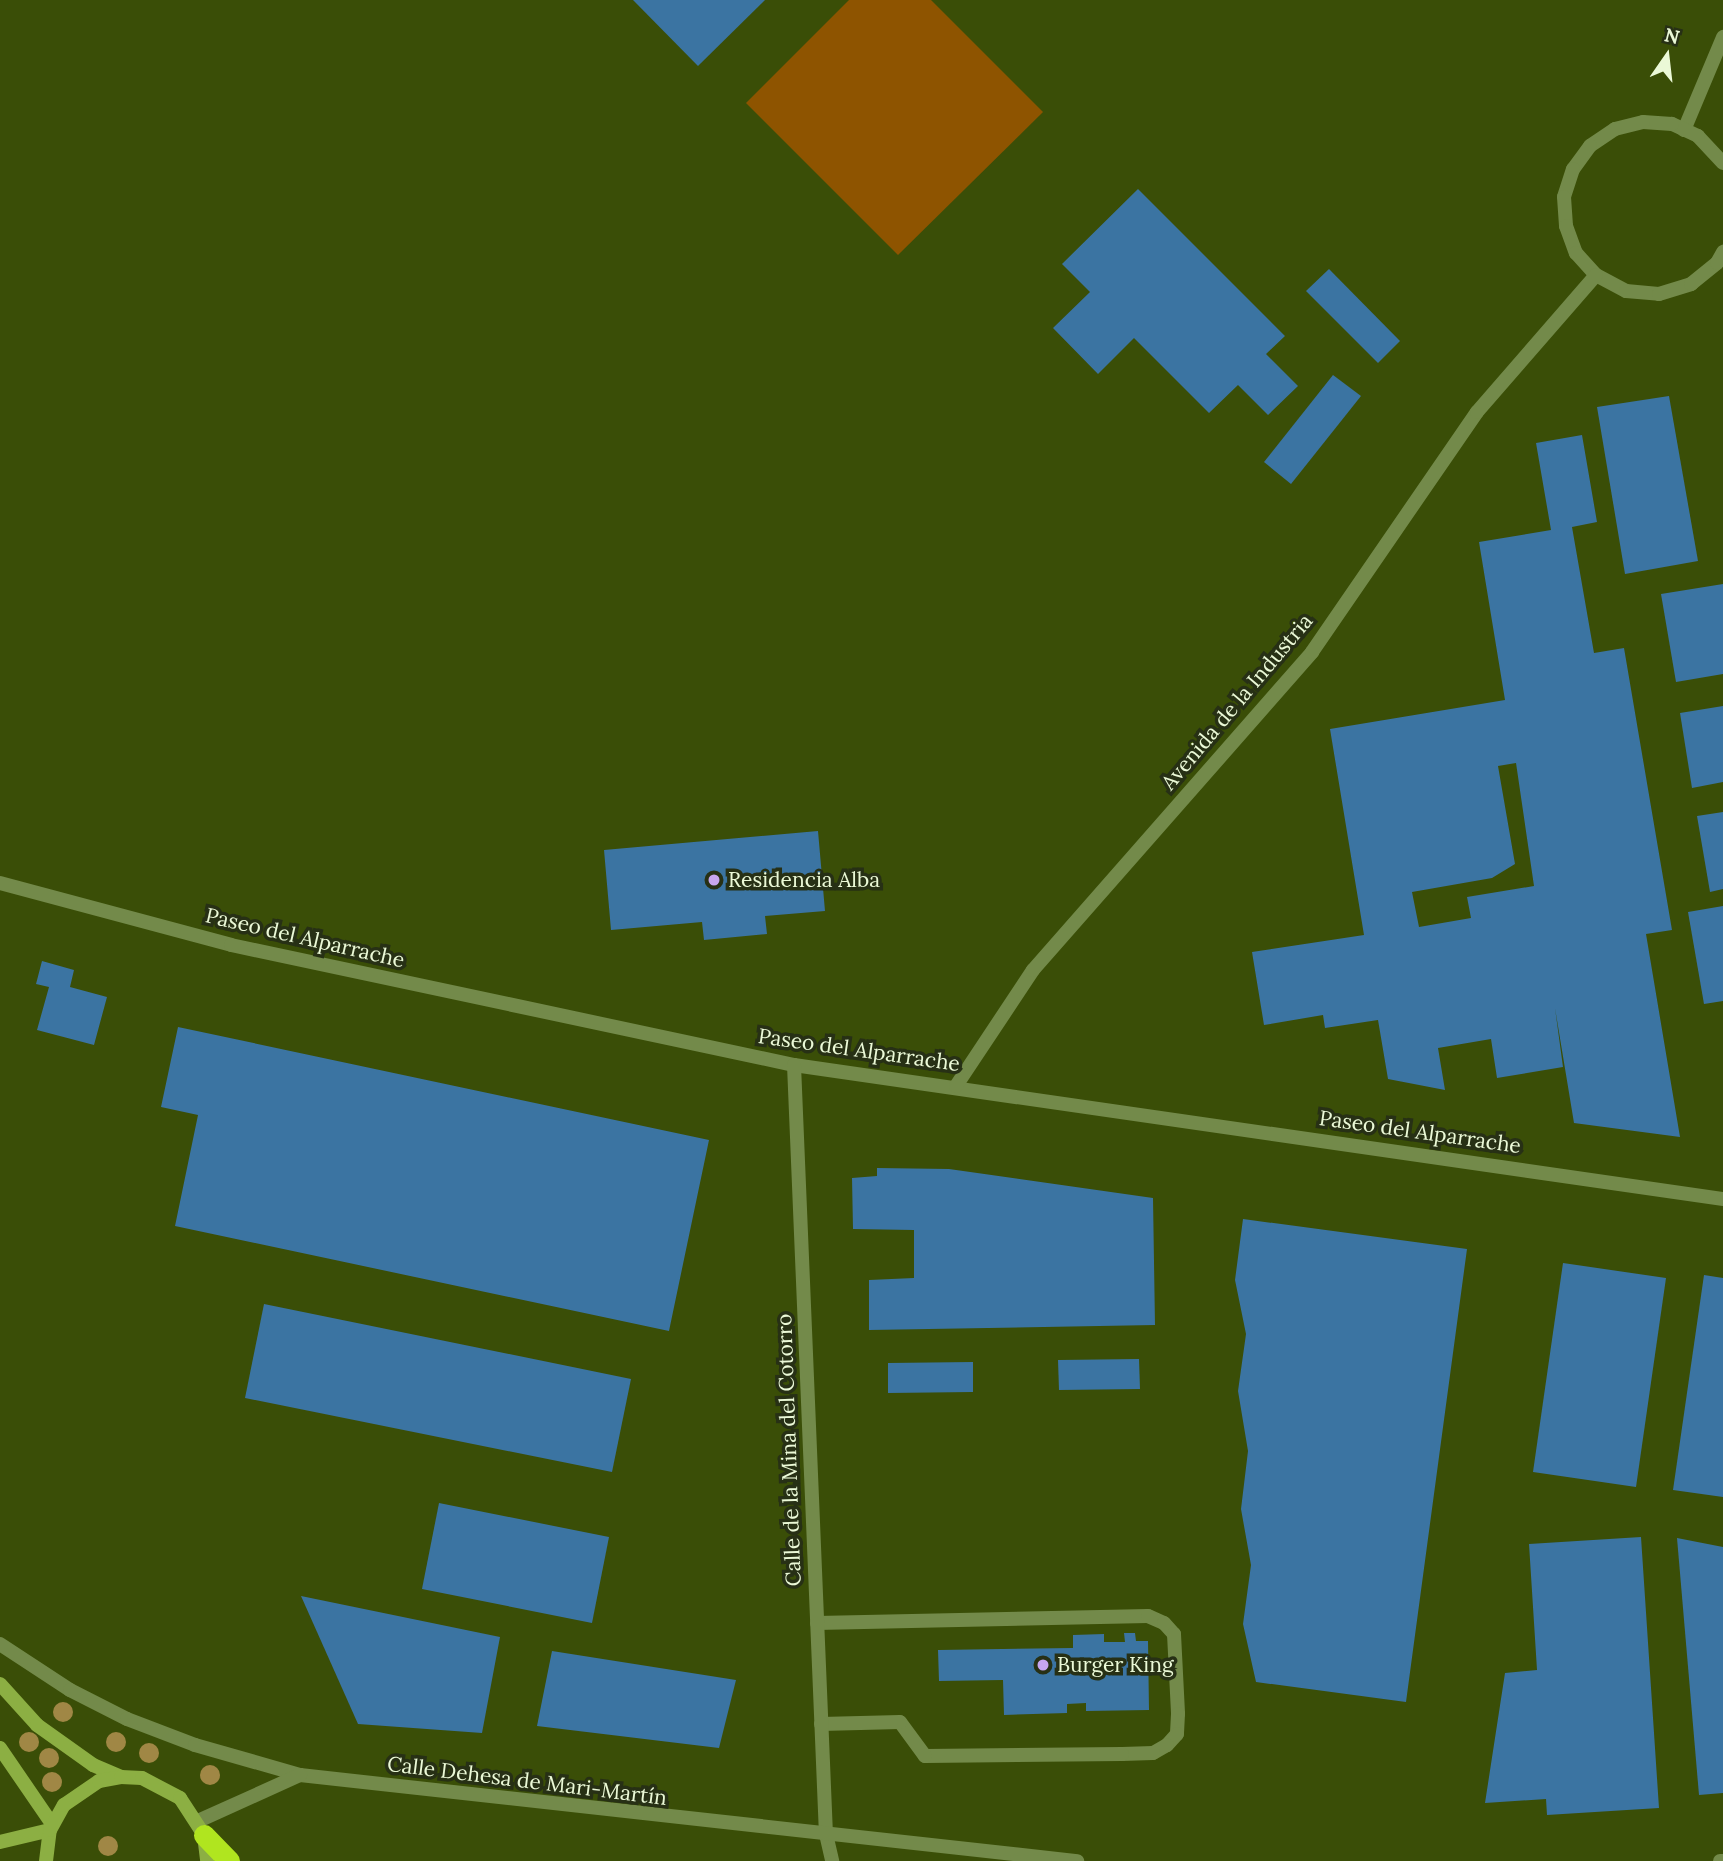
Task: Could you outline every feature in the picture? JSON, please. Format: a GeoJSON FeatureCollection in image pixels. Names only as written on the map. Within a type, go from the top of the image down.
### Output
{"type":"FeatureCollection","features":[{"type":"Feature","properties":{"kind":"highway"},"geometry":{"type":"LineString","coordinates":[[201,1828],[229,1861]]}},
{"type":"Feature","properties":{"kind":"street"},"geometry":{"type":"LineString","coordinates":[[1684,130],[1723,37]]}},
{"type":"Feature","properties":{"kind":"street"},"geometry":{"type":"LineString","coordinates":[[1721,260],[1691,284],[1659,293],[1626,291],[1596,275],[1576,253],[1566,226],[1564,197],[1573,169],[1590,146],[1615,129],[1643,122],[1684,130],[1698,136],[1723,163]]}},
{"type":"Feature","properties":{"kind":"street","name":"Avenida de la Industria"},"geometry":{"type":"LineString","coordinates":[[956,1086],[1033,970],[1312,652],[1477,412],[1596,275]]}},
{"type":"Feature","properties":{"kind":"street","name":"Paseo del Alparrache"},"geometry":{"type":"LineString","coordinates":[[0,883],[231,944],[794,1065],[956,1086],[1723,1199]]}},
{"type":"Feature","properties":{"kind":"street","name":"Calle de la Mina del Cotorro"},"geometry":{"type":"LineString","coordinates":[[794,1065],[826,1834]]}},
{"type":"Feature","properties":{"kind":"street"},"geometry":{"type":"LineString","coordinates":[[817,1623],[1148,1616],[1164,1623],[1174,1634],[1178,1714],[1177,1734],[1167,1745],[1153,1752],[1122,1754],[925,1756],[900,1722],[821,1724]]}},
{"type":"Feature","properties":{"kind":"street","name":"Calle Dehesa de Mari-Martín"},"geometry":{"type":"LineString","coordinates":[[0,1644],[70,1690],[127,1719],[195,1745],[300,1775],[1077,1861]]}},
{"type":"Feature","properties":{"kind":"street"},"geometry":{"type":"LineString","coordinates":[[0,1684],[37,1725],[93,1765],[121,1777],[163,1786],[180,1798],[201,1828],[207,1861]]}},
{"type":"Feature","properties":{"kind":"street"},"geometry":{"type":"LineString","coordinates":[[0,1748],[51,1827]]}},
{"type":"Feature","properties":{"kind":"street"},"geometry":{"type":"LineString","coordinates":[[201,1828],[300,1775]]}},
{"type":"Feature","properties":{"kind":"street"},"geometry":{"type":"LineString","coordinates":[[46,1861],[51,1827],[80,1791],[121,1777]]}},
{"type":"Feature","properties":{"kind":"street"},"geometry":{"type":"LineString","coordinates":[[0,1842],[51,1827]]}},
{"type":"Feature","properties":{"kind":"street"},"geometry":{"type":"LineString","coordinates":[[821,1861],[826,1834]]}},
{"type":"Feature","properties":{"kind":"street"},"geometry":{"type":"LineString","coordinates":[[826,1834],[832,1861]]}},
{"type":"Feature","properties":{"kind":"shaded area"},"geometry":{"type":"Polygon","coordinates":[[[849,0],[931,0],[1043,112],[898,255],[746,103],[849,0]]]}},
{"type":"Feature","properties":{"kind":"building"},"geometry":{"type":"Polygon","coordinates":[[[633,0],[765,0],[698,66],[633,0]]]}},
{"type":"Feature","properties":{"kind":"building"},"geometry":{"type":"Polygon","coordinates":[[[1138,189],[1285,336],[1266,354],[1298,386],[1268,415],[1238,385],[1209,413],[1134,338],[1098,374],[1053,328],[1090,292],[1062,264],[1138,189]]]}},
{"type":"Feature","properties":{"kind":"building"},"geometry":{"type":"Polygon","coordinates":[[[1329,269],[1400,341],[1378,363],[1306,291],[1329,269]]]}},
{"type":"Feature","properties":{"kind":"building"},"geometry":{"type":"Polygon","coordinates":[[[1333,375],[1361,396],[1291,484],[1264,462],[1333,375]]]}},
{"type":"Feature","properties":{"kind":"building"},"geometry":{"type":"Polygon","coordinates":[[[1669,396],[1698,561],[1625,574],[1597,407],[1669,396]]]}},
{"type":"Feature","properties":{"kind":"building"},"geometry":{"type":"Polygon","coordinates":[[[1582,435],[1597,522],[1572,527],[1594,653],[1624,648],[1672,930],[1646,934],[1680,1137],[1574,1123],[1555,1008],[1563,1067],[1497,1078],[1491,1039],[1438,1048],[1445,1090],[1388,1079],[1378,1020],[1325,1028],[1323,1015],[1264,1025],[1252,952],[1364,935],[1330,729],[1505,700],[1479,542],[1551,530],[1536,443],[1582,435]],[[1516,763],[1498,766],[1515,864],[1492,878],[1412,892],[1419,927],[1471,918],[1467,897],[1534,886],[1516,763]]]}},
{"type":"Feature","properties":{"kind":"building"},"geometry":{"type":"Polygon","coordinates":[[[1723,584],[1723,674],[1676,682],[1661,594],[1723,584]]]}},
{"type":"Feature","properties":{"kind":"building"},"geometry":{"type":"Polygon","coordinates":[[[1723,706],[1723,782],[1692,788],[1680,713],[1723,706]]]}},
{"type":"Feature","properties":{"kind":"building"},"geometry":{"type":"Polygon","coordinates":[[[1723,812],[1723,889],[1710,892],[1697,816],[1723,812]]]}},
{"type":"Feature","properties":{"kind":"building","name":"Residencia Alba"},"geometry":{"type":"Polygon","coordinates":[[[818,831],[825,911],[765,916],[767,934],[704,940],[702,922],[611,930],[604,850],[818,831]]]}},
{"type":"Feature","properties":{"kind":"building"},"geometry":{"type":"Polygon","coordinates":[[[1723,906],[1723,1001],[1704,1004],[1688,912],[1723,906]]]}},
{"type":"Feature","properties":{"kind":"building"},"geometry":{"type":"Polygon","coordinates":[[[42,961],[74,970],[70,987],[107,997],[94,1045],[37,1030],[49,987],[36,984],[42,961]]]}},
{"type":"Feature","properties":{"kind":"building"},"geometry":{"type":"Polygon","coordinates":[[[178,1027],[709,1140],[669,1331],[175,1226],[198,1115],[161,1107],[178,1027]]]}},
{"type":"Feature","properties":{"kind":"building"},"geometry":{"type":"Polygon","coordinates":[[[877,1168],[949,1169],[1153,1198],[1155,1325],[869,1330],[869,1280],[914,1278],[914,1230],[853,1229],[852,1178],[877,1176],[877,1168]]]}},
{"type":"Feature","properties":{"kind":"building"},"geometry":{"type":"Polygon","coordinates":[[[1243,1219],[1467,1249],[1406,1702],[1256,1682],[1243,1624],[1251,1565],[1241,1509],[1248,1451],[1238,1391],[1246,1334],[1235,1280],[1243,1219]]]}},
{"type":"Feature","properties":{"kind":"building"},"geometry":{"type":"Polygon","coordinates":[[[1563,1263],[1666,1278],[1636,1487],[1533,1472],[1563,1263]]]}},
{"type":"Feature","properties":{"kind":"building"},"geometry":{"type":"Polygon","coordinates":[[[1704,1275],[1723,1278],[1723,1497],[1673,1490],[1704,1275]]]}},
{"type":"Feature","properties":{"kind":"building"},"geometry":{"type":"Polygon","coordinates":[[[264,1304],[631,1379],[612,1472],[245,1398],[264,1304]]]}},
{"type":"Feature","properties":{"kind":"building"},"geometry":{"type":"Polygon","coordinates":[[[1139,1359],[1140,1389],[1059,1390],[1058,1360],[1139,1359]]]}},
{"type":"Feature","properties":{"kind":"building"},"geometry":{"type":"Polygon","coordinates":[[[973,1362],[973,1392],[888,1393],[888,1363],[973,1362]]]}},
{"type":"Feature","properties":{"kind":"building"},"geometry":{"type":"Polygon","coordinates":[[[439,1503],[609,1537],[592,1623],[422,1589],[439,1503]]]}},
{"type":"Feature","properties":{"kind":"building"},"geometry":{"type":"Polygon","coordinates":[[[1641,1537],[1659,1808],[1547,1815],[1546,1799],[1485,1803],[1505,1673],[1537,1670],[1529,1544],[1641,1537]]]}},
{"type":"Feature","properties":{"kind":"building"},"geometry":{"type":"Polygon","coordinates":[[[1677,1538],[1723,1547],[1723,1793],[1699,1795],[1677,1538]]]}},
{"type":"Feature","properties":{"kind":"building"},"geometry":{"type":"Polygon","coordinates":[[[301,1596],[500,1637],[482,1733],[358,1724],[301,1596]]]}},
{"type":"Feature","properties":{"kind":"building","name":"Burger King"},"geometry":{"type":"Polygon","coordinates":[[[1124,1633],[1135,1633],[1136,1641],[1148,1641],[1149,1710],[1086,1711],[1086,1703],[1067,1704],[1067,1713],[1004,1715],[1003,1680],[939,1681],[938,1650],[1073,1648],[1073,1635],[1104,1634],[1104,1642],[1125,1642],[1124,1633]]]}},
{"type":"Feature","properties":{"kind":"building"},"geometry":{"type":"Polygon","coordinates":[[[552,1651],[736,1680],[719,1748],[537,1726],[552,1651]]]}},
{"type":"Feature","properties":{"kind":"place","name":"Residencia Alba"},"geometry":{"type":"Point","coordinates":[714,880]}},
{"type":"Feature","properties":{"kind":"place","name":"Burger King"},"geometry":{"type":"Point","coordinates":[1043,1665]}}]}
